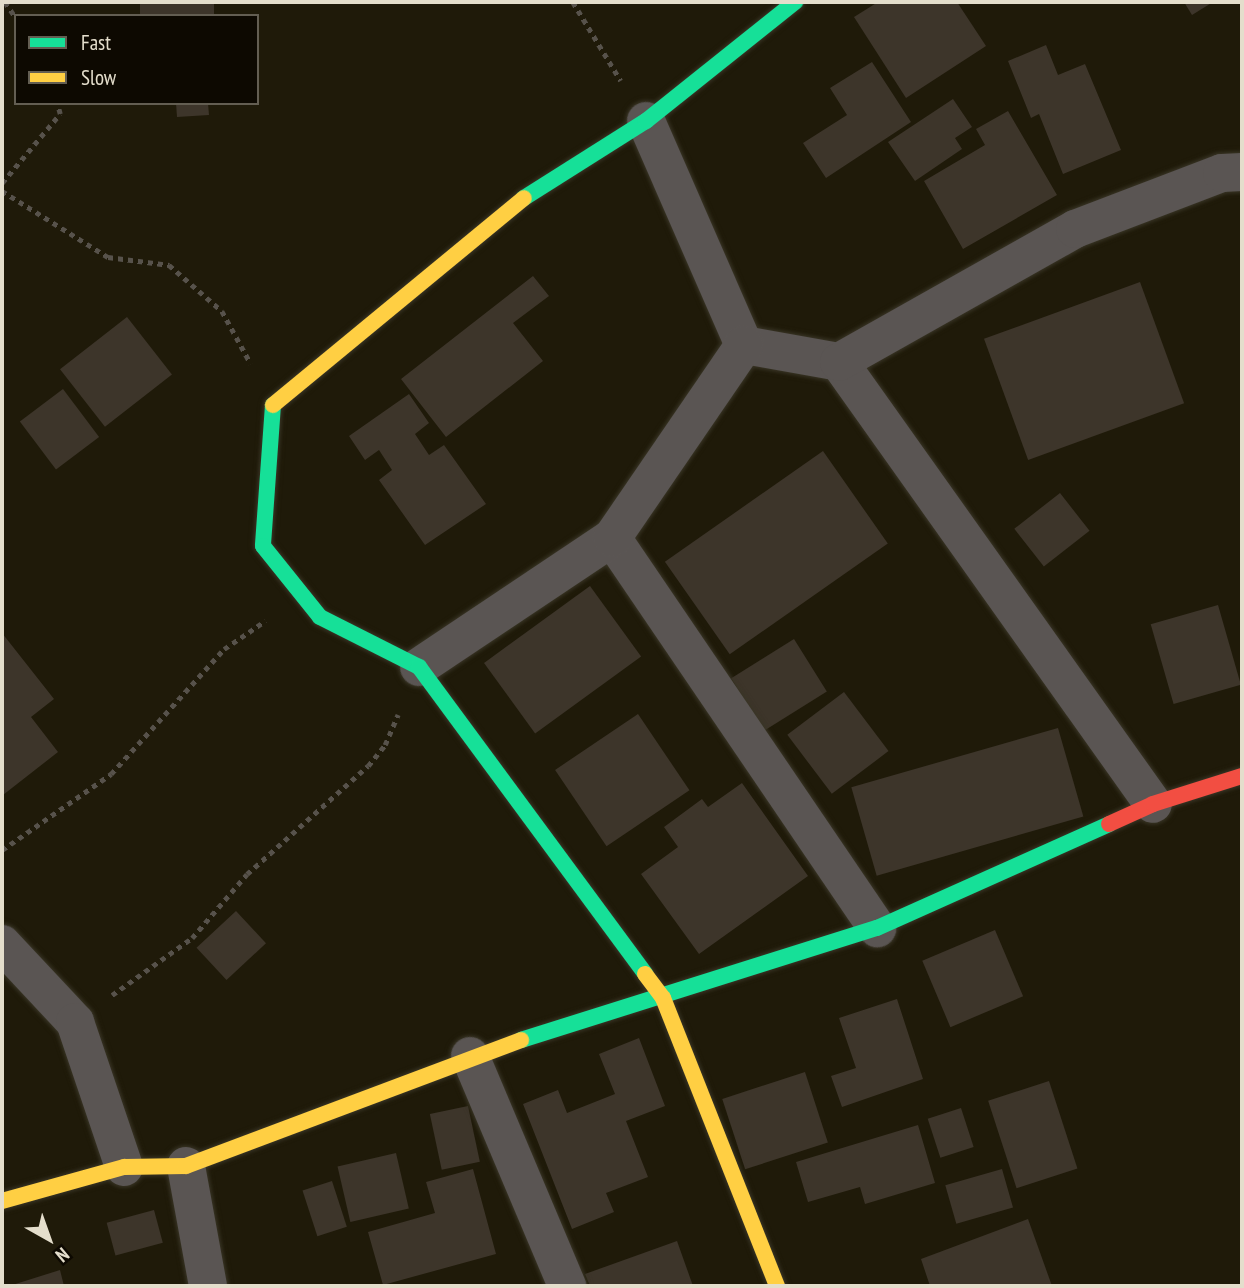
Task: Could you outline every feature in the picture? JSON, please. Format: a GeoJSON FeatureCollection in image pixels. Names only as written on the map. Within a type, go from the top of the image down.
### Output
{"type":"FeatureCollection","features":[{"type":"Feature","properties":{"kind":"street"},"geometry":{"type":"LineString","coordinates":[[777,1286],[663,998],[419,667],[320,617],[263,546],[273,404],[539,185],[646,121],[795,2]]}},
{"type":"Feature","properties":{"kind":"street"},"geometry":{"type":"LineString","coordinates":[[646,121],[744,345]]}},
{"type":"Feature","properties":{"kind":"street"},"geometry":{"type":"LineString","coordinates":[[744,345],[839,362],[1075,229],[1222,173],[1242,172]]}},
{"type":"Feature","properties":{"kind":"street"},"geometry":{"type":"LineString","coordinates":[[419,667],[612,538],[744,345]]}},
{"type":"Feature","properties":{"kind":"street"},"geometry":{"type":"LineString","coordinates":[[839,362],[1153,804]]}},
{"type":"Feature","properties":{"kind":"street"},"geometry":{"type":"LineString","coordinates":[[612,538],[877,928]]}},
{"type":"Feature","properties":{"kind":"street"},"geometry":{"type":"LineString","coordinates":[[2,1201],[124,1167],[186,1166],[470,1056],[663,998],[877,928],[1153,804],[1242,776]]}},
{"type":"Feature","properties":{"kind":"street"},"geometry":{"type":"LineString","coordinates":[[2,944],[75,1022],[124,1167]]}},
{"type":"Feature","properties":{"kind":"street"},"geometry":{"type":"LineString","coordinates":[[470,1056],[567,1286]]}},
{"type":"Feature","properties":{"kind":"street"},"geometry":{"type":"LineString","coordinates":[[186,1166],[208,1286]]}},
{"type":"Feature","properties":{"kind":"path"},"geometry":{"type":"LineString","coordinates":[[573,2],[646,121]]}},
{"type":"Feature","properties":{"kind":"path"},"geometry":{"type":"LineString","coordinates":[[2,183],[60,114],[58,105]]}},
{"type":"Feature","properties":{"kind":"path"},"geometry":{"type":"LineString","coordinates":[[2,191],[108,257],[169,265],[222,311],[273,404]]}},
{"type":"Feature","properties":{"kind":"path"},"geometry":{"type":"LineString","coordinates":[[2,850],[111,774],[225,649],[277,613],[320,617]]}},
{"type":"Feature","properties":{"kind":"path"},"geometry":{"type":"LineString","coordinates":[[75,1022],[192,938],[247,874],[368,766],[385,745],[419,667]]}},
{"type":"Feature","properties":{"kind":"building"},"geometry":{"type":"Polygon","coordinates":[[[140,2],[214,2],[214,14],[140,14],[140,2]]]}},
{"type":"Feature","properties":{"kind":"building"},"geometry":{"type":"Polygon","coordinates":[[[878,2],[957,2],[986,46],[906,98],[854,17],[878,2]]]}},
{"type":"Feature","properties":{"kind":"building"},"geometry":{"type":"Polygon","coordinates":[[[1184,2],[1213,2],[1192,15],[1184,2]]]}},
{"type":"Feature","properties":{"kind":"building"},"geometry":{"type":"Polygon","coordinates":[[[1046,45],[1058,75],[1085,64],[1121,150],[1063,174],[1039,114],[1031,118],[1008,61],[1046,45]]]}},
{"type":"Feature","properties":{"kind":"building"},"geometry":{"type":"Polygon","coordinates":[[[872,62],[911,122],[826,178],[803,143],[847,115],[830,88],[872,62]]]}},
{"type":"Feature","properties":{"kind":"building"},"geometry":{"type":"Polygon","coordinates":[[[953,99],[972,127],[955,138],[962,149],[915,181],[888,142],[953,99]]]}},
{"type":"Feature","properties":{"kind":"building"},"geometry":{"type":"Polygon","coordinates":[[[176,105],[208,105],[209,115],[177,117],[176,105]]]}},
{"type":"Feature","properties":{"kind":"building"},"geometry":{"type":"Polygon","coordinates":[[[1008,111],[1057,195],[963,249],[924,181],[985,145],[976,129],[1008,111]]]}},
{"type":"Feature","properties":{"kind":"building"},"geometry":{"type":"Polygon","coordinates":[[[533,276],[549,296],[513,323],[543,361],[446,437],[401,379],[533,276]]]}},
{"type":"Feature","properties":{"kind":"building"},"geometry":{"type":"Polygon","coordinates":[[[1140,282],[1184,403],[1028,460],[984,339],[1140,282]]]}},
{"type":"Feature","properties":{"kind":"building"},"geometry":{"type":"Polygon","coordinates":[[[127,317],[172,375],[105,427],[60,369],[127,317]]]}},
{"type":"Feature","properties":{"kind":"building"},"geometry":{"type":"Polygon","coordinates":[[[63,389],[99,437],[56,469],[20,421],[63,389]]]}},
{"type":"Feature","properties":{"kind":"building"},"geometry":{"type":"Polygon","coordinates":[[[409,394],[429,423],[415,434],[429,455],[444,445],[486,504],[425,545],[379,480],[392,470],[379,450],[365,460],[349,436],[409,394]]]}},
{"type":"Feature","properties":{"kind":"building"},"geometry":{"type":"Polygon","coordinates":[[[823,451],[888,544],[730,654],[665,562],[823,451]]]}},
{"type":"Feature","properties":{"kind":"building"},"geometry":{"type":"Polygon","coordinates":[[[1060,493],[1090,531],[1044,567],[1014,529],[1060,493]]]}},
{"type":"Feature","properties":{"kind":"building"},"geometry":{"type":"Polygon","coordinates":[[[590,586],[641,656],[535,733],[484,663],[590,586]]]}},
{"type":"Feature","properties":{"kind":"building"},"geometry":{"type":"Polygon","coordinates":[[[1218,605],[1241,685],[1174,704],[1151,624],[1218,605]]]}},
{"type":"Feature","properties":{"kind":"building"},"geometry":{"type":"Polygon","coordinates":[[[2,633],[54,699],[31,717],[58,752],[3,795],[2,633]]]}},
{"type":"Feature","properties":{"kind":"building"},"geometry":{"type":"Polygon","coordinates":[[[794,639],[827,692],[764,731],[731,678],[794,639]]]}},
{"type":"Feature","properties":{"kind":"building"},"geometry":{"type":"Polygon","coordinates":[[[844,692],[889,751],[832,794],[787,735],[844,692]]]}},
{"type":"Feature","properties":{"kind":"building"},"geometry":{"type":"Polygon","coordinates":[[[638,714],[689,790],[607,846],[555,770],[638,714]]]}},
{"type":"Feature","properties":{"kind":"building"},"geometry":{"type":"Polygon","coordinates":[[[1058,728],[1083,816],[877,876],[851,787],[1058,728]]]}},
{"type":"Feature","properties":{"kind":"building"},"geometry":{"type":"Polygon","coordinates":[[[742,783],[808,876],[699,954],[641,874],[678,847],[664,827],[702,799],[708,807],[742,783]]]}},
{"type":"Feature","properties":{"kind":"building"},"geometry":{"type":"Polygon","coordinates":[[[236,911],[266,943],[227,980],[197,948],[236,911]]]}},
{"type":"Feature","properties":{"kind":"building"},"geometry":{"type":"Polygon","coordinates":[[[995,930],[1023,996],[950,1027],[922,961],[995,930]]]}},
{"type":"Feature","properties":{"kind":"building"},"geometry":{"type":"Polygon","coordinates":[[[897,999],[923,1079],[842,1107],[831,1076],[856,1068],[839,1018],[897,999]]]}},
{"type":"Feature","properties":{"kind":"building"},"geometry":{"type":"Polygon","coordinates":[[[639,1038],[665,1106],[626,1121],[648,1177],[606,1193],[614,1212],[572,1229],[523,1104],[558,1090],[567,1113],[615,1094],[599,1054],[639,1038]]]}},
{"type":"Feature","properties":{"kind":"building"},"geometry":{"type":"Polygon","coordinates":[[[805,1072],[828,1142],[745,1169],[722,1099],[805,1072]]]}},
{"type":"Feature","properties":{"kind":"building"},"geometry":{"type":"Polygon","coordinates":[[[1049,1081],[1077,1168],[1017,1188],[988,1101],[1049,1081]]]}},
{"type":"Feature","properties":{"kind":"building"},"geometry":{"type":"Polygon","coordinates":[[[468,1106],[480,1162],[442,1170],[430,1114],[468,1106]]]}},
{"type":"Feature","properties":{"kind":"building"},"geometry":{"type":"Polygon","coordinates":[[[961,1108],[974,1147],[940,1158],[928,1119],[961,1108]]]}},
{"type":"Feature","properties":{"kind":"building"},"geometry":{"type":"Polygon","coordinates":[[[918,1125],[935,1183],[865,1204],[860,1187],[808,1202],[796,1162],[918,1125]]]}},
{"type":"Feature","properties":{"kind":"building"},"geometry":{"type":"Polygon","coordinates":[[[396,1153],[409,1209],[350,1222],[338,1166],[396,1153]]]}},
{"type":"Feature","properties":{"kind":"building"},"geometry":{"type":"Polygon","coordinates":[[[473,1169],[496,1254],[383,1285],[368,1232],[435,1213],[426,1182],[473,1169]]]}},
{"type":"Feature","properties":{"kind":"building"},"geometry":{"type":"Polygon","coordinates":[[[1002,1169],[1013,1207],[956,1224],[945,1185],[1002,1169]]]}},
{"type":"Feature","properties":{"kind":"building"},"geometry":{"type":"Polygon","coordinates":[[[332,1181],[347,1227],[317,1236],[303,1191],[332,1181]]]}},
{"type":"Feature","properties":{"kind":"building"},"geometry":{"type":"Polygon","coordinates":[[[154,1210],[163,1243],[115,1256],[107,1223],[154,1210]]]}},
{"type":"Feature","properties":{"kind":"building"},"geometry":{"type":"Polygon","coordinates":[[[1028,1219],[1052,1286],[930,1286],[921,1259],[1028,1219]]]}},
{"type":"Feature","properties":{"kind":"building"},"geometry":{"type":"Polygon","coordinates":[[[677,1241],[693,1286],[590,1286],[585,1274],[677,1241]]]}},
{"type":"Feature","properties":{"kind":"building"},"geometry":{"type":"Polygon","coordinates":[[[60,1270],[64,1286],[9,1286],[60,1270]]]}},
{"type":"Feature","properties":{"kind":"traffic: fast"},"geometry":{"type":"LineString","coordinates":[[524,198],[646,121],[795,2]]}},
{"type":"Feature","properties":{"kind":"traffic: fast"},"geometry":{"type":"LineString","coordinates":[[273,405],[263,546],[320,617],[419,667],[645,974]]}},
{"type":"Feature","properties":{"kind":"traffic: fast"},"geometry":{"type":"LineString","coordinates":[[521,1040],[877,928],[1109,824]]}},
{"type":"Feature","properties":{"kind":"traffic: slow"},"geometry":{"type":"LineString","coordinates":[[273,405],[524,198]]}},
{"type":"Feature","properties":{"kind":"traffic: slow"},"geometry":{"type":"LineString","coordinates":[[645,974],[663,998],[777,1286]]}},
{"type":"Feature","properties":{"kind":"traffic: slow"},"geometry":{"type":"LineString","coordinates":[[2,1201],[124,1167],[186,1166],[521,1040]]}},
{"type":"Feature","properties":{"kind":"traffic: jam"},"geometry":{"type":"LineString","coordinates":[[1109,824],[1153,804],[1242,776]]}}]}
